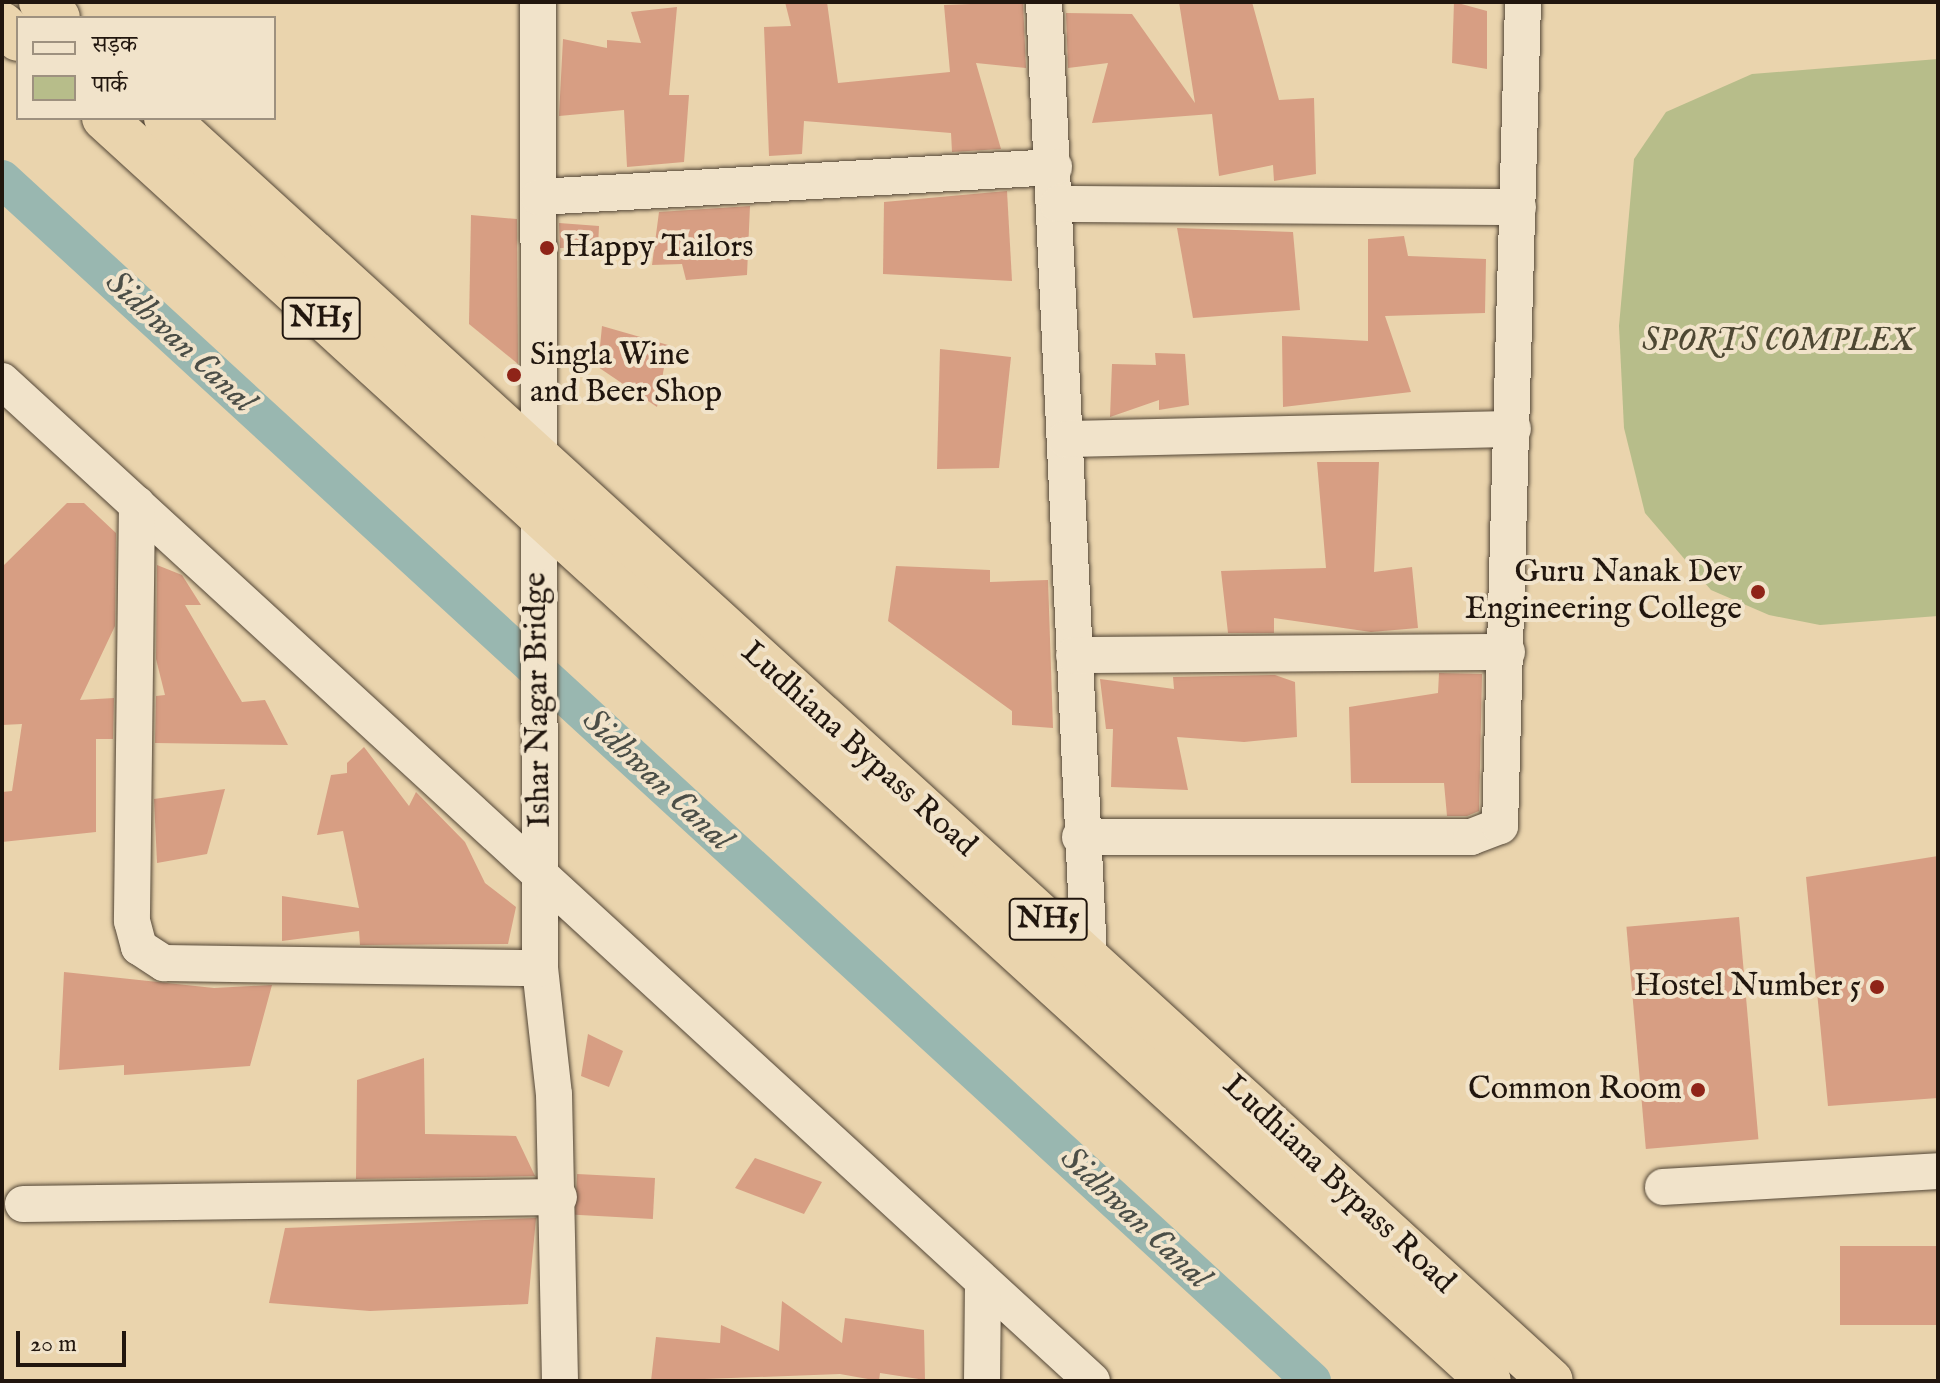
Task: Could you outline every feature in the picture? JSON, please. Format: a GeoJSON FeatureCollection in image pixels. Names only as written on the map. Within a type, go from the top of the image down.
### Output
{"type":"FeatureCollection","features":[{"type":"Feature","properties":{"kind":"highway"},"geometry":{"type":"LineString","coordinates":[[41,2],[56,16]]}},
{"type":"Feature","properties":{"kind":"highway","name":"Ludhiana Bypass Road"},"geometry":{"type":"LineString","coordinates":[[106,120],[538,539],[1489,1381]]}},
{"type":"Feature","properties":{"kind":"highway","name":"Ludhiana Bypass Road"},"geometry":{"type":"LineString","coordinates":[[168,120],[538,464],[1089,956],[1551,1381]]}},
{"type":"Feature","properties":{"kind":"street","name":"Ishar Nagar Bridge"},"geometry":{"type":"LineString","coordinates":[[538,2],[540,968],[559,1197],[560,1381]]}},
{"type":"Feature","properties":{"kind":"street"},"geometry":{"type":"LineString","coordinates":[[1044,2],[1058,204],[1080,837],[1089,956]]}},
{"type":"Feature","properties":{"kind":"street"},"geometry":{"type":"LineString","coordinates":[[1080,837],[1486,835],[1500,826],[1503,809],[1523,2]]}},
{"type":"Feature","properties":{"kind":"street"},"geometry":{"type":"LineString","coordinates":[[539,197],[1054,167]]}},
{"type":"Feature","properties":{"kind":"street"},"geometry":{"type":"LineString","coordinates":[[1058,204],[1518,207]]}},
{"type":"Feature","properties":{"kind":"street"},"geometry":{"type":"LineString","coordinates":[[2,381],[541,881],[1092,1381]]}},
{"type":"Feature","properties":{"kind":"street"},"geometry":{"type":"LineString","coordinates":[[1065,439],[1513,429]]}},
{"type":"Feature","properties":{"kind":"street"},"geometry":{"type":"LineString","coordinates":[[137,504],[132,921],[139,947],[164,963],[540,968]]}},
{"type":"Feature","properties":{"kind":"street"},"geometry":{"type":"LineString","coordinates":[[1074,655],[1507,652]]}},
{"type":"Feature","properties":{"kind":"street"},"geometry":{"type":"LineString","coordinates":[[1663,1187],[1938,1171]]}},
{"type":"Feature","properties":{"kind":"street"},"geometry":{"type":"LineString","coordinates":[[23,1204],[559,1197]]}},
{"type":"Feature","properties":{"kind":"street"},"geometry":{"type":"LineString","coordinates":[[982,1381],[983,1282]]}},
{"type":"Feature","properties":{"kind":"green space","name":"SPORTS COMPLEX"},"geometry":{"type":"Polygon","coordinates":[[[1938,59],[1938,616],[1820,625],[1769,615],[1711,590],[1645,513],[1624,428],[1619,326],[1634,159],[1666,112],[1752,74],[1938,59]]]}},
{"type":"Feature","properties":{"kind":"building"},"geometry":{"type":"Polygon","coordinates":[[[785,2],[827,2],[838,83],[950,72],[944,5],[1023,2],[1026,68],[976,63],[1001,149],[952,152],[951,133],[804,121],[802,154],[769,156],[764,27],[791,26],[785,2]]]}},
{"type":"Feature","properties":{"kind":"building"},"geometry":{"type":"Polygon","coordinates":[[[1179,2],[1252,2],[1279,100],[1314,98],[1316,174],[1274,181],[1273,165],[1219,176],[1212,114],[1092,123],[1108,63],[1068,68],[1066,13],[1132,14],[1195,103],[1179,2]]]}},
{"type":"Feature","properties":{"kind":"building"},"geometry":{"type":"Polygon","coordinates":[[[1454,2],[1487,11],[1487,69],[1452,63],[1454,2]]]}},
{"type":"Feature","properties":{"kind":"building"},"geometry":{"type":"Polygon","coordinates":[[[677,7],[669,95],[689,95],[684,162],[627,167],[624,110],[559,116],[563,39],[607,48],[607,40],[641,43],[631,12],[677,7]]]}},
{"type":"Feature","properties":{"kind":"building"},"geometry":{"type":"Polygon","coordinates":[[[1007,191],[1012,281],[883,274],[884,202],[1007,191]]]}},
{"type":"Feature","properties":{"kind":"building"},"geometry":{"type":"Polygon","coordinates":[[[750,206],[747,275],[686,280],[682,264],[652,265],[659,212],[750,206]]]}},
{"type":"Feature","properties":{"kind":"building"},"geometry":{"type":"Polygon","coordinates":[[[471,215],[517,219],[518,364],[469,324],[471,215]]]}},
{"type":"Feature","properties":{"kind":"building"},"geometry":{"type":"Polygon","coordinates":[[[559,223],[599,226],[598,248],[560,248],[559,223]]]}},
{"type":"Feature","properties":{"kind":"building"},"geometry":{"type":"Polygon","coordinates":[[[1177,228],[1293,232],[1300,310],[1193,318],[1177,228]]]}},
{"type":"Feature","properties":{"kind":"building"},"geometry":{"type":"Polygon","coordinates":[[[1404,236],[1408,256],[1486,259],[1485,313],[1385,316],[1411,392],[1283,407],[1282,336],[1368,341],[1368,239],[1404,236]]]}},
{"type":"Feature","properties":{"kind":"building"},"geometry":{"type":"Polygon","coordinates":[[[602,326],[668,345],[657,407],[598,367],[602,326]]]}},
{"type":"Feature","properties":{"kind":"building"},"geometry":{"type":"Polygon","coordinates":[[[940,349],[1011,357],[999,468],[937,469],[940,349]]]}},
{"type":"Feature","properties":{"kind":"building"},"geometry":{"type":"Polygon","coordinates":[[[1155,353],[1185,354],[1189,405],[1159,410],[1159,400],[1110,417],[1112,364],[1156,365],[1155,353]]]}},
{"type":"Feature","properties":{"kind":"building"},"geometry":{"type":"Polygon","coordinates":[[[1317,462],[1379,462],[1374,572],[1412,567],[1418,628],[1371,632],[1274,618],[1274,633],[1228,633],[1221,571],[1326,568],[1317,462]]]}},
{"type":"Feature","properties":{"kind":"building"},"geometry":{"type":"Polygon","coordinates":[[[67,503],[84,503],[116,533],[115,626],[80,700],[114,698],[113,739],[96,739],[96,832],[2,842],[2,792],[12,791],[22,724],[2,725],[2,567],[67,503]]]}},
{"type":"Feature","properties":{"kind":"building"},"geometry":{"type":"Polygon","coordinates":[[[157,565],[182,575],[201,605],[185,605],[242,702],[265,700],[288,745],[155,743],[156,696],[165,695],[156,659],[157,565]]]}},
{"type":"Feature","properties":{"kind":"building"},"geometry":{"type":"Polygon","coordinates":[[[896,566],[990,570],[990,582],[1048,580],[1053,728],[1012,725],[1012,711],[888,621],[896,566]]]}},
{"type":"Feature","properties":{"kind":"building"},"geometry":{"type":"Polygon","coordinates":[[[1439,673],[1482,674],[1479,811],[1467,816],[1447,816],[1444,783],[1351,783],[1349,707],[1438,693],[1439,673]]]}},
{"type":"Feature","properties":{"kind":"building"},"geometry":{"type":"Polygon","coordinates":[[[1275,675],[1295,682],[1297,737],[1244,742],[1177,737],[1188,790],[1111,787],[1113,729],[1106,729],[1100,679],[1174,689],[1173,677],[1275,675]]]}},
{"type":"Feature","properties":{"kind":"building"},"geometry":{"type":"Polygon","coordinates":[[[364,747],[409,806],[416,792],[465,842],[485,883],[516,907],[508,944],[360,945],[359,931],[282,941],[282,896],[359,908],[343,831],[317,835],[331,775],[347,773],[347,763],[364,747]]]}},
{"type":"Feature","properties":{"kind":"building"},"geometry":{"type":"Polygon","coordinates":[[[225,789],[207,854],[157,863],[154,799],[225,789]]]}},
{"type":"Feature","properties":{"kind":"building","name":"Hostel Number 5"},"geometry":{"type":"Polygon","coordinates":[[[1938,856],[1938,1098],[1828,1106],[1806,877],[1938,856]]]}},
{"type":"Feature","properties":{"kind":"building"},"geometry":{"type":"Polygon","coordinates":[[[1739,917],[1758,1139],[1646,1149],[1626,927],[1739,917]]]}},
{"type":"Feature","properties":{"kind":"building"},"geometry":{"type":"Polygon","coordinates":[[[64,972],[214,988],[272,985],[250,1066],[124,1075],[124,1065],[59,1070],[64,972]]]}},
{"type":"Feature","properties":{"kind":"building"},"geometry":{"type":"Polygon","coordinates":[[[588,1034],[623,1051],[609,1087],[581,1076],[588,1034]]]}},
{"type":"Feature","properties":{"kind":"building"},"geometry":{"type":"Polygon","coordinates":[[[424,1058],[425,1134],[516,1136],[535,1176],[356,1179],[357,1080],[424,1058]]]}},
{"type":"Feature","properties":{"kind":"building"},"geometry":{"type":"Polygon","coordinates":[[[755,1158],[822,1182],[804,1214],[735,1188],[755,1158]]]}},
{"type":"Feature","properties":{"kind":"building"},"geometry":{"type":"Polygon","coordinates":[[[577,1174],[655,1178],[653,1219],[575,1215],[577,1174]]]}},
{"type":"Feature","properties":{"kind":"building"},"geometry":{"type":"Polygon","coordinates":[[[536,1218],[528,1304],[370,1311],[269,1303],[285,1228],[536,1218]]]}},
{"type":"Feature","properties":{"kind":"building"},"geometry":{"type":"Polygon","coordinates":[[[1840,1246],[1938,1246],[1938,1325],[1840,1325],[1840,1246]]]}},
{"type":"Feature","properties":{"kind":"building"},"geometry":{"type":"Polygon","coordinates":[[[782,1301],[842,1343],[845,1318],[924,1330],[925,1380],[880,1373],[879,1381],[840,1374],[651,1381],[656,1337],[720,1343],[721,1325],[779,1351],[782,1301]]]}},
{"type":"Feature","properties":{"kind":"waterway","name":"Sidhwan Canal"},"geometry":{"type":"LineString","coordinates":[[2,179],[1312,1381]]}},
{"type":"Feature","properties":{"kind":"place","name":"Happy Tailors"},"geometry":{"type":"Point","coordinates":[547,248]}},
{"type":"Feature","properties":{"kind":"place","name":"Singla Wine and Beer Shop"},"geometry":{"type":"Point","coordinates":[514,375]}},
{"type":"Feature","properties":{"kind":"place","name":"Guru Nanak Dev Engineering College"},"geometry":{"type":"Point","coordinates":[1758,592]}},
{"type":"Feature","properties":{"kind":"place","name":"Hostel Number 5"},"geometry":{"type":"Point","coordinates":[1877,987]}},
{"type":"Feature","properties":{"kind":"place","name":"Common Room"},"geometry":{"type":"Point","coordinates":[1698,1090]}}]}
